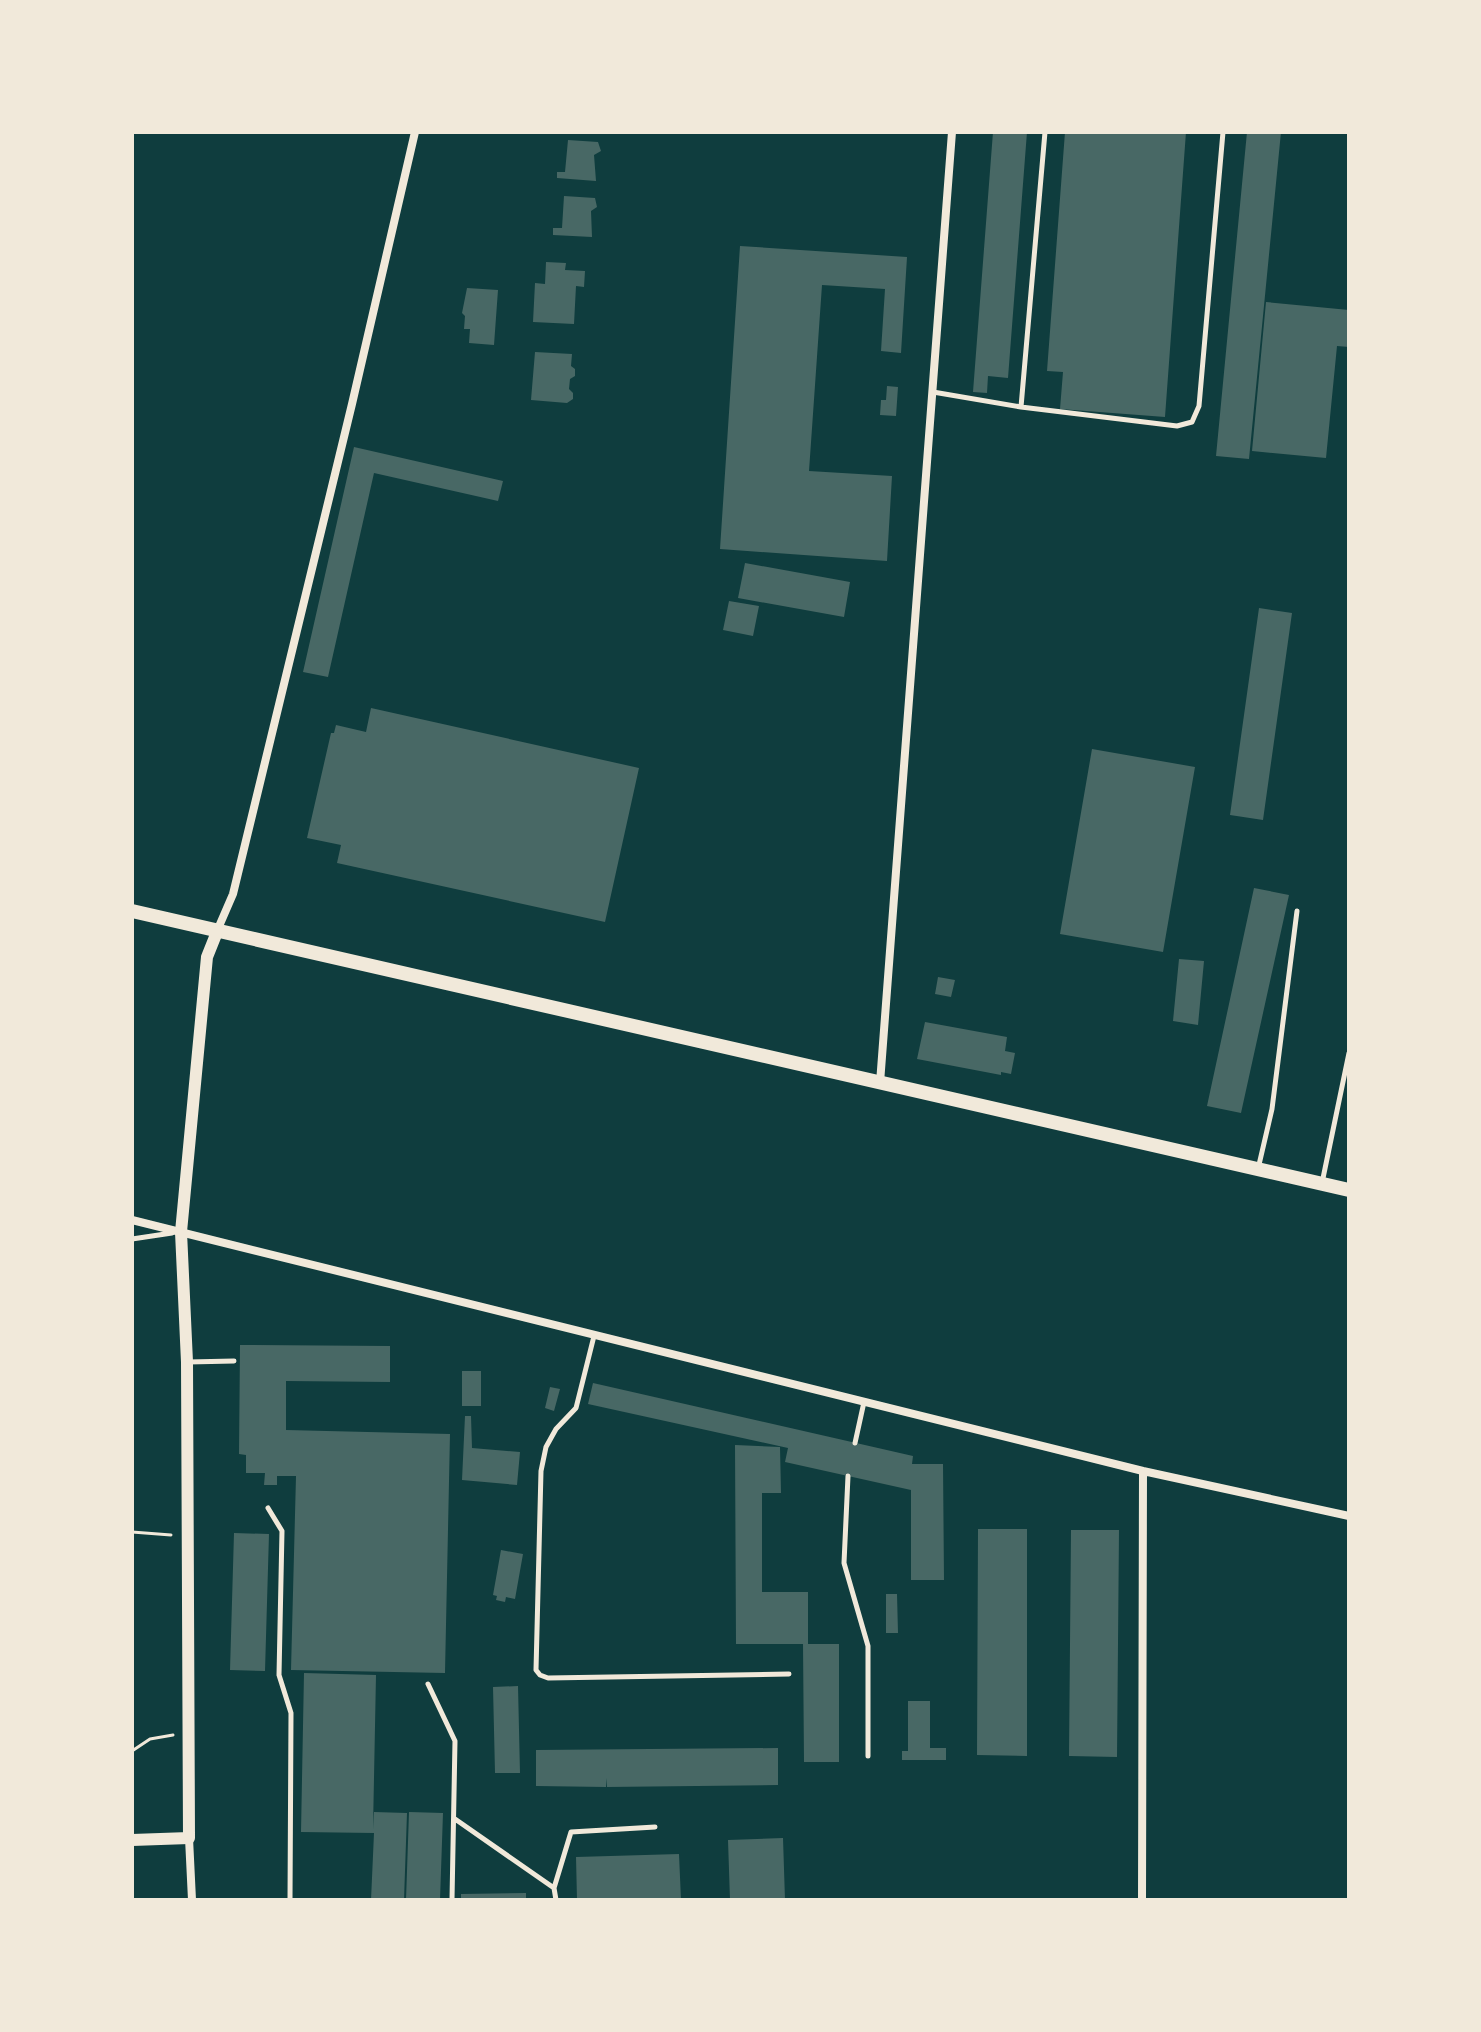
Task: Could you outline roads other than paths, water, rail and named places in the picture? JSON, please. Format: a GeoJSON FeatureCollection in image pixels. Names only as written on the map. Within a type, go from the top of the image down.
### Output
{"type":"FeatureCollection","features":[{"type":"Feature","properties":{"kind":"main road"},"geometry":{"type":"LineString","coordinates":[[132,911],[1349,1190]]}},
{"type":"Feature","properties":{"kind":"street"},"geometry":{"type":"LineString","coordinates":[[192,1900],[189,1838],[187,1362],[181,1232],[207,957],[233,894],[415,132]]}},
{"type":"Feature","properties":{"kind":"street"},"geometry":{"type":"LineString","coordinates":[[880,1084],[952,132]]}},
{"type":"Feature","properties":{"kind":"street"},"geometry":{"type":"LineString","coordinates":[[132,1220],[1143,1471],[1349,1516]]}},
{"type":"Feature","properties":{"kind":"street"},"geometry":{"type":"LineString","coordinates":[[1142,1900],[1143,1471]]}},
{"type":"Feature","properties":{"kind":"street"},"geometry":{"type":"LineString","coordinates":[[132,1840],[189,1838]]}},
{"type":"Feature","properties":{"kind":"lane"},"geometry":{"type":"LineString","coordinates":[[1021,407],[1045,132]]}},
{"type":"Feature","properties":{"kind":"lane"},"geometry":{"type":"LineString","coordinates":[[933,392],[1021,407],[1177,426],[1192,422],[1199,406],[1223,132]]}},
{"type":"Feature","properties":{"kind":"lane"},"geometry":{"type":"LineString","coordinates":[[1258,1170],[1272,1109],[1297,911]]}},
{"type":"Feature","properties":{"kind":"lane"},"geometry":{"type":"LineString","coordinates":[[1322,1184],[1349,1053]]}},
{"type":"Feature","properties":{"kind":"lane"},"geometry":{"type":"LineString","coordinates":[[132,1239],[181,1232]]}},
{"type":"Feature","properties":{"kind":"lane"},"geometry":{"type":"LineString","coordinates":[[594,1335],[576,1408],[556,1429],[546,1447],[541,1471],[536,1670],[548,1678],[789,1674]]}},
{"type":"Feature","properties":{"kind":"lane"},"geometry":{"type":"LineString","coordinates":[[187,1362],[234,1361]]}},
{"type":"Feature","properties":{"kind":"lane"},"geometry":{"type":"LineString","coordinates":[[855,1443],[864,1402]]}},
{"type":"Feature","properties":{"kind":"lane"},"geometry":{"type":"LineString","coordinates":[[848,1476],[844,1563],[868,1646],[868,1756]]}},
{"type":"Feature","properties":{"kind":"lane"},"geometry":{"type":"LineString","coordinates":[[268,1508],[282,1531],[279,1675],[291,1713],[290,1900]]}},
{"type":"Feature","properties":{"kind":"lane"},"geometry":{"type":"LineString","coordinates":[[428,1684],[455,1741],[452,1900]]}},
{"type":"Feature","properties":{"kind":"lane"},"geometry":{"type":"LineString","coordinates":[[454,1818],[554,1888]]}},
{"type":"Feature","properties":{"kind":"lane"},"geometry":{"type":"LineString","coordinates":[[556,1900],[554,1888],[571,1832],[655,1827]]}}]}
